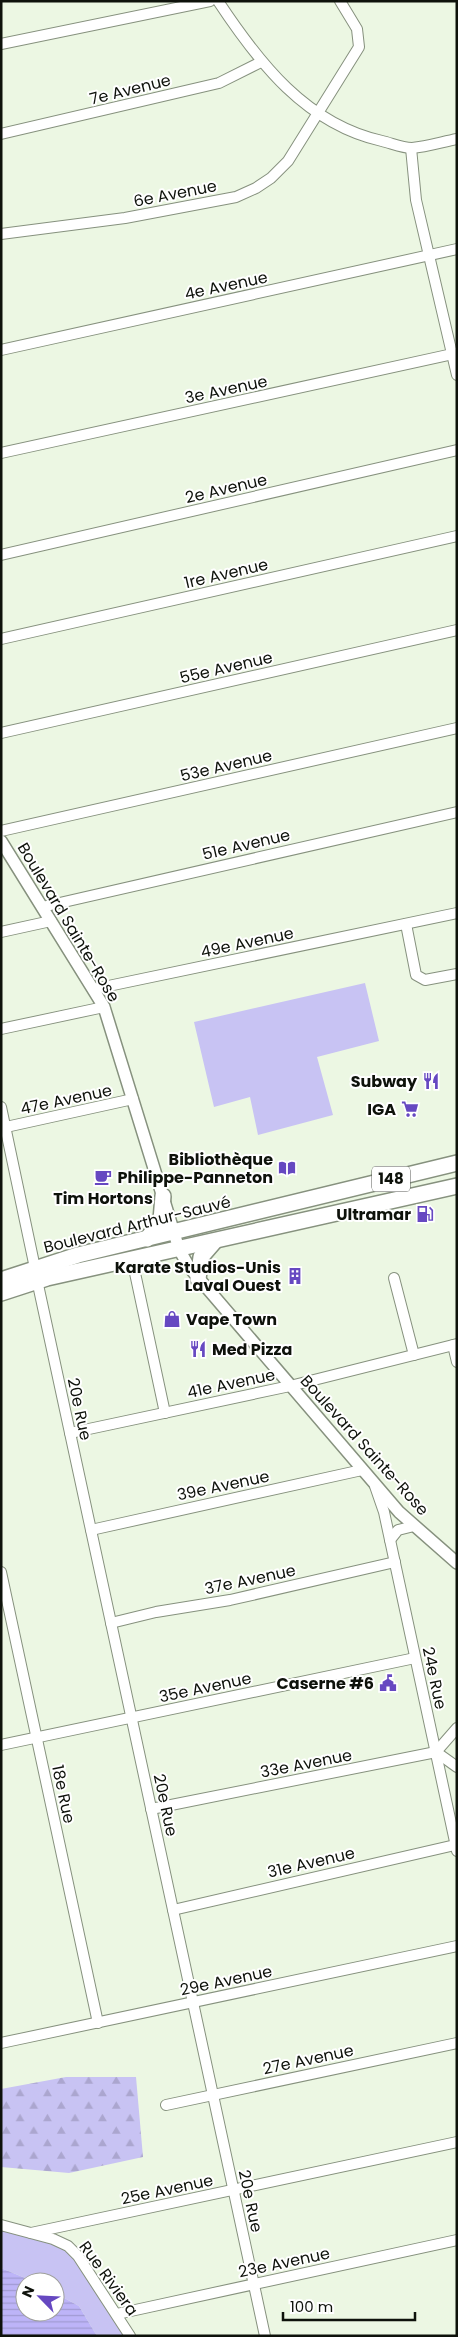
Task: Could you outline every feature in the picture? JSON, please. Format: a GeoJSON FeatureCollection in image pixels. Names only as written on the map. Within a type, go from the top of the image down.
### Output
{"type":"FeatureCollection","features":[{"type":"Feature","properties":{"kind":"main road","name":"Boulevard Arthur-Sauvé"},"geometry":{"type":"LineString","coordinates":[[1,1293],[36,1274],[147,1239],[457,1163]]}},
{"type":"Feature","properties":{"kind":"main road","name":"Boulevard Arthur-Sauvé"},"geometry":{"type":"LineString","coordinates":[[1,1280],[132,1259],[457,1186]]}},
{"type":"Feature","properties":{"kind":"main road"},"geometry":{"type":"LineString","coordinates":[[147,1239],[161,1220],[163,1196]]}},
{"type":"Feature","properties":{"kind":"main road"},"geometry":{"type":"LineString","coordinates":[[198,1279],[201,1257],[214,1242]]}},
{"type":"Feature","properties":{"kind":"street"},"geometry":{"type":"LineString","coordinates":[[1,44],[210,1]]}},
{"type":"Feature","properties":{"kind":"street"},"geometry":{"type":"LineString","coordinates":[[218,1],[261,62],[296,97],[318,114],[366,138],[411,148],[457,139]]}},
{"type":"Feature","properties":{"kind":"street","name":"6e Avenue"},"geometry":{"type":"LineString","coordinates":[[1,234],[125,218],[236,197],[256,188],[288,161],[358,47],[357,29],[340,1]]}},
{"type":"Feature","properties":{"kind":"street","name":"7e Avenue"},"geometry":{"type":"LineString","coordinates":[[1,134],[219,82],[261,62]]}},
{"type":"Feature","properties":{"kind":"street"},"geometry":{"type":"LineString","coordinates":[[411,148],[416,200],[428,256],[454,354],[457,375]]}},
{"type":"Feature","properties":{"kind":"street","name":"4e Avenue"},"geometry":{"type":"LineString","coordinates":[[1,350],[457,249]]}},
{"type":"Feature","properties":{"kind":"street","name":"3e Avenue"},"geometry":{"type":"LineString","coordinates":[[1,453],[454,354]]}},
{"type":"Feature","properties":{"kind":"street","name":"2e Avenue"},"geometry":{"type":"LineString","coordinates":[[1,555],[457,450]]}},
{"type":"Feature","properties":{"kind":"street","name":"1re Avenue"},"geometry":{"type":"LineString","coordinates":[[1,638],[457,536]]}},
{"type":"Feature","properties":{"kind":"street","name":"55e Avenue"},"geometry":{"type":"LineString","coordinates":[[1,733],[457,630]]}},
{"type":"Feature","properties":{"kind":"street","name":"53e Avenue"},"geometry":{"type":"LineString","coordinates":[[1,831],[457,728]]}},
{"type":"Feature","properties":{"kind":"street","name":"51e Avenue"},"geometry":{"type":"LineString","coordinates":[[42,907],[457,812]]}},
{"type":"Feature","properties":{"kind":"street","name":"Boulevard Sainte-Rose"},"geometry":{"type":"LineString","coordinates":[[1,841],[104,1007],[179,1249],[198,1279],[375,1485],[414,1526],[457,1564]]}},
{"type":"Feature","properties":{"kind":"street","name":"49e Avenue"},"geometry":{"type":"LineString","coordinates":[[94,989],[457,913]]}},
{"type":"Feature","properties":{"kind":"street"},"geometry":{"type":"LineString","coordinates":[[1,932],[51,921]]}},
{"type":"Feature","properties":{"kind":"street"},"geometry":{"type":"LineString","coordinates":[[406,924],[416,975],[425,980],[457,974]]}},
{"type":"Feature","properties":{"kind":"street"},"geometry":{"type":"LineString","coordinates":[[1,1029],[104,1007]]}},
{"type":"Feature","properties":{"kind":"street","name":"47e Avenue"},"geometry":{"type":"LineString","coordinates":[[6,1128],[133,1099]]}},
{"type":"Feature","properties":{"kind":"street","name":"20e Rue"},"geometry":{"type":"LineString","coordinates":[[1,1107],[265,2336]]}},
{"type":"Feature","properties":{"kind":"street"},"geometry":{"type":"LineString","coordinates":[[132,1259],[164,1413]]}},
{"type":"Feature","properties":{"kind":"street"},"geometry":{"type":"LineString","coordinates":[[394,1278],[414,1355]]}},
{"type":"Feature","properties":{"kind":"street"},"geometry":{"type":"LineString","coordinates":[[455,1345],[457,1362]]}},
{"type":"Feature","properties":{"kind":"street","name":"41e Avenue"},"geometry":{"type":"LineString","coordinates":[[70,1434],[290,1386],[455,1345]]}},
{"type":"Feature","properties":{"kind":"street","name":"39e Avenue"},"geometry":{"type":"LineString","coordinates":[[91,1530],[362,1470]]}},
{"type":"Feature","properties":{"kind":"street","name":"24e Rue"},"geometry":{"type":"LineString","coordinates":[[375,1485],[390,1540],[456,1848]]}},
{"type":"Feature","properties":{"kind":"street"},"geometry":{"type":"LineString","coordinates":[[390,1540],[398,1530],[414,1526]]}},
{"type":"Feature","properties":{"kind":"street","name":"37e Avenue"},"geometry":{"type":"LineString","coordinates":[[111,1623],[156,1612],[230,1600],[394,1562]]}},
{"type":"Feature","properties":{"kind":"street","name":"18e Rue"},"geometry":{"type":"LineString","coordinates":[[1,1572],[98,2023]]}},
{"type":"Feature","properties":{"kind":"street","name":"35e Avenue"},"geometry":{"type":"LineString","coordinates":[[1,1745],[415,1658]]}},
{"type":"Feature","properties":{"kind":"street"},"geometry":{"type":"LineString","coordinates":[[457,1728],[436,1752],[457,1768]]}},
{"type":"Feature","properties":{"kind":"street","name":"33e Avenue"},"geometry":{"type":"LineString","coordinates":[[151,1809],[436,1752]]}},
{"type":"Feature","properties":{"kind":"street","name":"31e Avenue"},"geometry":{"type":"LineString","coordinates":[[173,1910],[456,1848]]}},
{"type":"Feature","properties":{"kind":"street","name":"29e Avenue"},"geometry":{"type":"LineString","coordinates":[[2,2041],[98,2023],[457,1946]]}},
{"type":"Feature","properties":{"kind":"street","name":"27e Avenue"},"geometry":{"type":"LineString","coordinates":[[166,2105],[457,2043]]}},
{"type":"Feature","properties":{"kind":"street","name":"25e Avenue"},"geometry":{"type":"LineString","coordinates":[[30,2233],[457,2142]]}},
{"type":"Feature","properties":{"kind":"street","name":"Rue Riviera"},"geometry":{"type":"LineString","coordinates":[[1,2225],[68,2246],[78,2256],[130,2336]]}},
{"type":"Feature","properties":{"kind":"street","name":"23e Avenue"},"geometry":{"type":"LineString","coordinates":[[117,2314],[457,2240]]}},
{"type":"Feature","properties":{"kind":"green space"},"geometry":{"type":"Polygon","coordinates":[[[365,983],[379,1041],[317,1057],[333,1115],[258,1135],[250,1097],[214,1107],[194,1022],[365,983]]]}},
{"type":"Feature","properties":{"kind":"green space"},"geometry":{"type":"Polygon","coordinates":[[[66,2077],[136,2077],[143,2157],[69,2173],[1,2167],[1,2089],[66,2077]]]}},
{"type":"Feature","properties":{"kind":"green space"},"geometry":{"type":"Polygon","coordinates":[[[1,2225],[68,2246],[130,2336],[97,2336],[79,2306],[65,2298],[65,2272],[15,2272],[15,2274],[1,2268],[1,2225]]]}},
{"type":"Feature","properties":{"kind":"shaded area"},"geometry":{"type":"Polygon","coordinates":[[[1,2268],[15,2274],[15,2322],[65,2322],[65,2298],[79,2306],[97,2336],[1,2336],[1,2268]]]}},
{"type":"Feature","properties":{"kind":"place","name":"Subway"},"geometry":{"type":"Point","coordinates":[431,1081]}},
{"type":"Feature","properties":{"kind":"place","name":"IGA"},"geometry":{"type":"Point","coordinates":[410,1109]}},
{"type":"Feature","properties":{"kind":"place","name":"Bibliothèque Philippe-Panneton"},"geometry":{"type":"Point","coordinates":[287,1168]}},
{"type":"Feature","properties":{"kind":"place","name":"Tim Hortons"},"geometry":{"type":"Point","coordinates":[103,1177]}},
{"type":"Feature","properties":{"kind":"place","name":"Ultramar"},"geometry":{"type":"Point","coordinates":[425,1214]}},
{"type":"Feature","properties":{"kind":"place","name":"Karate Studios-Unis Laval Ouest"},"geometry":{"type":"Point","coordinates":[295,1276]}},
{"type":"Feature","properties":{"kind":"place","name":"Vape Town"},"geometry":{"type":"Point","coordinates":[172,1319]}},
{"type":"Feature","properties":{"kind":"place","name":"Med Pizza"},"geometry":{"type":"Point","coordinates":[198,1349]}},
{"type":"Feature","properties":{"kind":"place","name":"Caserne #6"},"geometry":{"type":"Point","coordinates":[388,1683]}}]}
